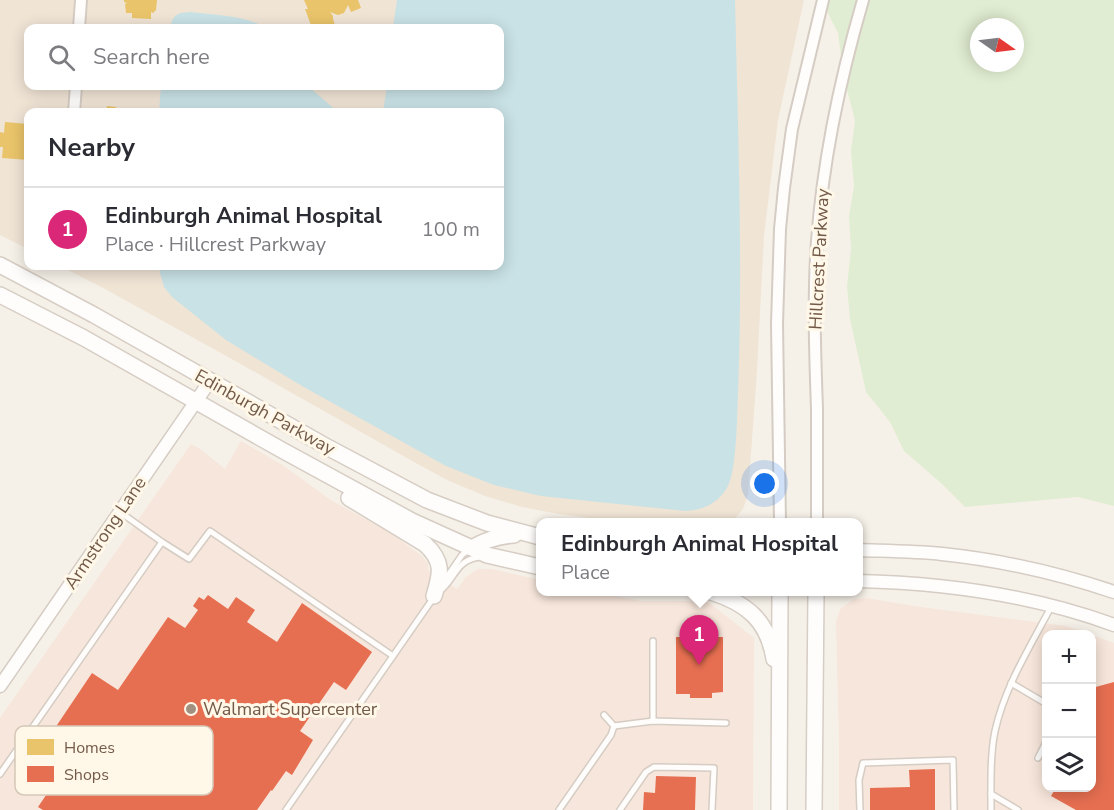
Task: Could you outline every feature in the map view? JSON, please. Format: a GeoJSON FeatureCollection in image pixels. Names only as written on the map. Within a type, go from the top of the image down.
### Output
{"type":"FeatureCollection","features":[{"type":"Feature","properties":{"kind":"main road","name":"Edinburgh Parkway"},"geometry":{"type":"LineString","coordinates":[[0,265],[427,500],[487,523],[536,536]]}},
{"type":"Feature","properties":{"kind":"main road","name":"Edinburgh Parkway"},"geometry":{"type":"LineString","coordinates":[[0,295],[84,338],[412,521],[488,555],[536,566]]}},
{"type":"Feature","properties":{"kind":"main road"},"geometry":{"type":"LineString","coordinates":[[304,462],[338,491],[426,544],[435,553],[440,565],[434,596]]}},
{"type":"Feature","properties":{"kind":"main road"},"geometry":{"type":"LineString","coordinates":[[472,548],[498,536],[523,534]]}},
{"type":"Feature","properties":{"kind":"main road"},"geometry":{"type":"LineString","coordinates":[[725,596],[750,611],[769,639],[774,656],[780,699]]}},
{"type":"Feature","properties":{"kind":"main road"},"geometry":{"type":"LineString","coordinates":[[779,810],[780,596]]}},
{"type":"Feature","properties":{"kind":"main road"},"geometry":{"type":"LineString","coordinates":[[814,810],[816,596]]}},
{"type":"Feature","properties":{"kind":"street"},"geometry":{"type":"LineString","coordinates":[[79,24],[81,0]]}},
{"type":"Feature","properties":{"kind":"street"},"geometry":{"type":"LineString","coordinates":[[780,518],[777,324],[780,229],[792,129],[823,0]]}},
{"type":"Feature","properties":{"kind":"street","name":"Hillcrest Parkway"},"geometry":{"type":"LineString","coordinates":[[817,518],[814,289],[822,185],[848,52],[863,0]]}},
{"type":"Feature","properties":{"kind":"street"},"geometry":{"type":"LineString","coordinates":[[74,108],[76,90]]}},
{"type":"Feature","properties":{"kind":"street","name":"Armstrong Lane"},"geometry":{"type":"LineString","coordinates":[[0,686],[210,381]]}},
{"type":"Feature","properties":{"kind":"street"},"geometry":{"type":"LineString","coordinates":[[863,550],[921,552],[1021,566],[1114,592]]}},
{"type":"Feature","properties":{"kind":"street"},"geometry":{"type":"LineString","coordinates":[[863,581],[954,587],[999,594],[1051,606],[1114,625]]}},
{"type":"Feature","properties":{"kind":"lane"},"geometry":{"type":"LineString","coordinates":[[119,512],[189,559],[210,531],[393,656]]}},
{"type":"Feature","properties":{"kind":"lane"},"geometry":{"type":"LineString","coordinates":[[34,726],[162,542]]}},
{"type":"Feature","properties":{"kind":"lane"},"geometry":{"type":"LineString","coordinates":[[286,810],[462,555],[472,548]]}},
{"type":"Feature","properties":{"kind":"lane"},"geometry":{"type":"LineString","coordinates":[[434,596],[444,588],[457,568],[471,558],[488,555]]}},
{"type":"Feature","properties":{"kind":"lane"},"geometry":{"type":"LineString","coordinates":[[991,810],[992,753],[1000,711],[1011,683],[1051,606]]}},
{"type":"Feature","properties":{"kind":"lane"},"geometry":{"type":"LineString","coordinates":[[652,721],[653,641]]}},
{"type":"Feature","properties":{"kind":"lane"},"geometry":{"type":"LineString","coordinates":[[1011,683],[1042,701]]}},
{"type":"Feature","properties":{"kind":"lane"},"geometry":{"type":"LineString","coordinates":[[604,715],[614,726]]}},
{"type":"Feature","properties":{"kind":"lane"},"geometry":{"type":"LineString","coordinates":[[614,726],[652,721],[726,723]]}},
{"type":"Feature","properties":{"kind":"lane"},"geometry":{"type":"LineString","coordinates":[[559,810],[611,735],[614,726]]}},
{"type":"Feature","properties":{"kind":"lane"},"geometry":{"type":"LineString","coordinates":[[1038,758],[1042,751]]}},
{"type":"Feature","properties":{"kind":"lane"},"geometry":{"type":"LineString","coordinates":[[0,774],[15,753]]}},
{"type":"Feature","properties":{"kind":"lane"},"geometry":{"type":"LineString","coordinates":[[860,810],[859,780],[863,763],[953,760],[954,810]]}},
{"type":"Feature","properties":{"kind":"lane"},"geometry":{"type":"LineString","coordinates":[[620,810],[646,772],[654,766],[714,768],[712,810]]}},
{"type":"Feature","properties":{"kind":"lane"},"geometry":{"type":"LineString","coordinates":[[991,794],[1018,810]]}},
{"type":"Feature","properties":{"kind":"shaded area"},"geometry":{"type":"Polygon","coordinates":[[[0,0],[804,0],[778,120],[764,236],[748,495],[743,509],[736,518],[590,518],[522,507],[485,496],[447,480],[68,270],[504,270],[504,108],[24,108],[24,247],[0,235],[0,0]]]}},
{"type":"Feature","properties":{"kind":"shaded area"},"geometry":{"type":"Polygon","coordinates":[[[241,441],[284,466],[332,501],[389,532],[422,556],[428,564],[428,570],[457,589],[466,577],[478,569],[492,569],[536,579],[536,596],[616,596],[641,601],[707,601],[754,638],[753,810],[0,810],[0,718],[191,444],[225,469],[241,441]]]}},
{"type":"Feature","properties":{"kind":"shaded area"},"geometry":{"type":"Polygon","coordinates":[[[866,598],[1066,626],[1078,630],[1042,630],[1042,792],[1096,792],[1096,636],[1114,643],[1114,810],[839,810],[836,621],[841,608],[854,599],[866,598]]]}},
{"type":"Feature","properties":{"kind":"green space"},"geometry":{"type":"Polygon","coordinates":[[[821,0],[1114,0],[1114,506],[1078,497],[965,507],[904,451],[890,422],[866,392],[850,319],[847,286],[851,249],[849,216],[854,186],[851,151],[855,121],[844,78],[838,33],[821,0]]]}},
{"type":"Feature","properties":{"kind":"water"},"geometry":{"type":"Polygon","coordinates":[[[397,0],[735,0],[740,246],[737,428],[730,480],[723,494],[714,502],[704,508],[685,511],[541,496],[494,485],[446,466],[302,386],[226,340],[172,297],[164,287],[160,270],[504,270],[504,108],[384,108],[386,90],[504,90],[504,24],[394,24],[397,0]]]}},
{"type":"Feature","properties":{"kind":"water"},"geometry":{"type":"Polygon","coordinates":[[[181,13],[219,15],[249,20],[258,24],[171,24],[172,20],[181,13]]]}},
{"type":"Feature","properties":{"kind":"water"},"geometry":{"type":"Polygon","coordinates":[[[161,90],[313,90],[333,108],[159,108],[161,90]]]}},
{"type":"Feature","properties":{"kind":"building: Homes"},"geometry":{"type":"Polygon","coordinates":[[[124,0],[157,0],[156,10],[151,12],[151,19],[132,18],[132,13],[126,13],[125,4],[127,3],[124,0]]]}},
{"type":"Feature","properties":{"kind":"building: Homes"},"geometry":{"type":"Polygon","coordinates":[[[304,0],[358,0],[361,8],[351,12],[348,5],[344,13],[338,15],[330,12],[335,24],[311,24],[305,9],[308,9],[304,0]]]}},
{"type":"Feature","properties":{"kind":"building: Homes"},"geometry":{"type":"Polygon","coordinates":[[[5,122],[24,124],[24,160],[2,158],[3,147],[0,147],[0,132],[4,133],[5,122]]]}},
{"type":"Feature","properties":{"kind":"building: Shops","name":"Walmart Supercenter"},"geometry":{"type":"Polygon","coordinates":[[[208,595],[228,609],[236,597],[255,610],[247,622],[277,642],[302,603],[372,652],[346,690],[334,682],[300,731],[313,740],[292,775],[286,771],[257,810],[43,810],[38,807],[46,795],[213,795],[213,726],[56,726],[92,673],[118,690],[168,617],[185,628],[198,610],[193,606],[199,597],[204,600],[208,595]]]}},
{"type":"Feature","properties":{"kind":"building: Shops"},"geometry":{"type":"Polygon","coordinates":[[[676,637],[723,637],[723,692],[712,693],[712,698],[690,698],[690,694],[676,694],[676,637]]]}},
{"type":"Feature","properties":{"kind":"building: Shops"},"geometry":{"type":"Polygon","coordinates":[[[1114,682],[1114,810],[1076,810],[1051,796],[1054,792],[1096,792],[1096,687],[1114,682]]]}},
{"type":"Feature","properties":{"kind":"building: Shops"},"geometry":{"type":"Polygon","coordinates":[[[935,769],[935,810],[870,810],[870,788],[910,787],[909,770],[935,769]]]}},
{"type":"Feature","properties":{"kind":"building: Shops"},"geometry":{"type":"Polygon","coordinates":[[[656,776],[696,777],[695,810],[643,810],[644,792],[655,793],[656,776]]]}},
{"type":"Feature","properties":{"kind":"place","name":"Edinburgh Animal Hospital"},"geometry":{"type":"Point","coordinates":[699,665]}},
{"type":"Feature","properties":{"kind":"place","name":"Walmart Supercenter"},"geometry":{"type":"Point","coordinates":[191,709]}}]}
